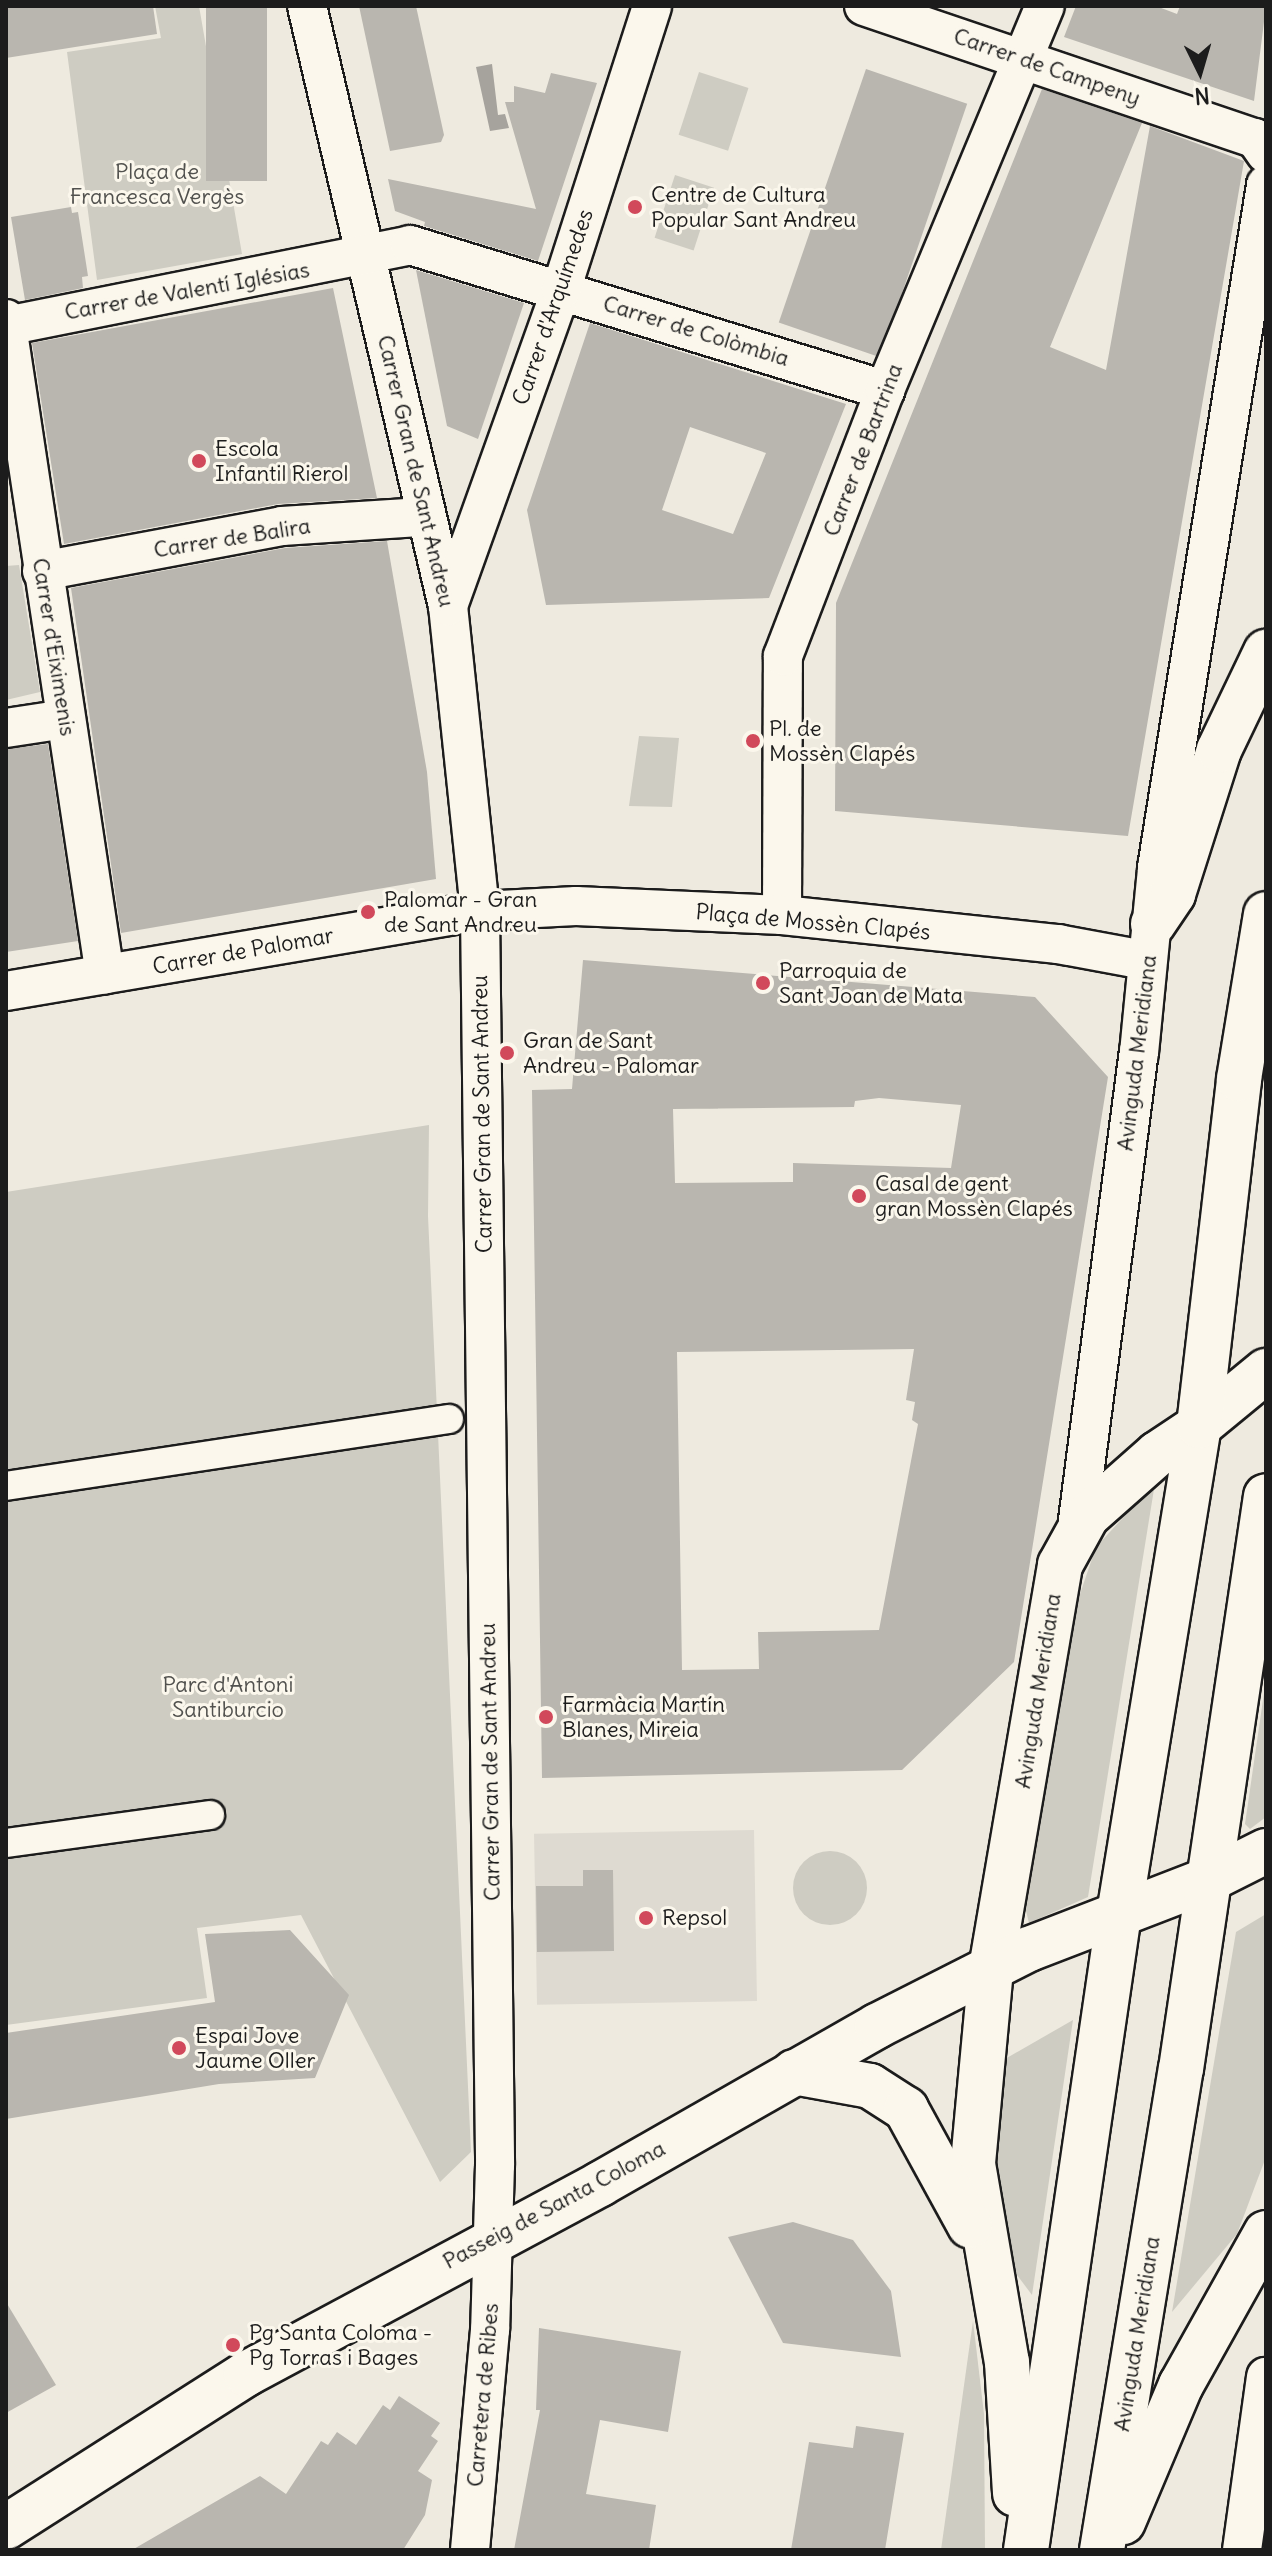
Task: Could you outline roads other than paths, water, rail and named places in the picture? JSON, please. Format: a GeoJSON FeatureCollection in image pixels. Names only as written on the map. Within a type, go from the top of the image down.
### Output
{"type":"FeatureCollection","features":[{"type":"Feature","properties":{"kind":"main road"},"geometry":{"type":"LineString","coordinates":[[1149,942],[1173,894],[1219,750],[1266,652]]}},
{"type":"Feature","properties":{"kind":"main road"},"geometry":{"type":"LineString","coordinates":[[1026,2550],[1119,1914],[1199,1426],[1239,1079],[1266,914]]}},
{"type":"Feature","properties":{"kind":"main road"},"geometry":{"type":"LineString","coordinates":[[1077,1528],[1157,1454],[1199,1426],[1266,1371]]}},
{"type":"Feature","properties":{"kind":"main road","name":"Avinguda Meridiana"},"geometry":{"type":"LineString","coordinates":[[1102,2550],[1266,1496]]}},
{"type":"Feature","properties":{"kind":"main road","name":"Avinguda Meridiana"},"geometry":{"type":"LineString","coordinates":[[996,2295],[973,2164],[991,1969],[1045,1635],[1060,1565],[1077,1528]]}},
{"type":"Feature","properties":{"kind":"main road"},"geometry":{"type":"LineString","coordinates":[[1119,1914],[1208,1880],[1266,1851]]}},
{"type":"Feature","properties":{"kind":"main road","name":"Passeig de Santa Coloma"},"geometry":{"type":"LineString","coordinates":[[6,2527],[246,2374],[794,2072],[991,1969],[1119,1914]]}},
{"type":"Feature","properties":{"kind":"main road"},"geometry":{"type":"LineString","coordinates":[[794,2072],[870,2086],[906,2109],[947,2179],[996,2295],[1011,2406],[1017,2550]]}},
{"type":"Feature","properties":{"kind":"main road"},"geometry":{"type":"LineString","coordinates":[[1111,2550],[1181,2385],[1266,2233]]}},
{"type":"Feature","properties":{"kind":"street","name":"Carrer Gran de Sant Andreu"},"geometry":{"type":"LineString","coordinates":[[307,6],[368,255],[423,517],[448,606],[480,911],[493,2240]]}},
{"type":"Feature","properties":{"kind":"street","name":"Carrer d'Arquímedes"},"geometry":{"type":"LineString","coordinates":[[448,606],[561,290],[652,6]]}},
{"type":"Feature","properties":{"kind":"street","name":"Carrer de Campeny"},"geometry":{"type":"LineString","coordinates":[[864,6],[1255,138],[1266,154]]}},
{"type":"Feature","properties":{"kind":"street","name":"Carrer de Bartrina"},"geometry":{"type":"LineString","coordinates":[[782,915],[783,656],[885,390],[1045,6]]}},
{"type":"Feature","properties":{"kind":"street","name":"Avinguda Meridiana"},"geometry":{"type":"LineString","coordinates":[[1077,1528],[1139,1053],[1157,868],[1266,185]]}},
{"type":"Feature","properties":{"kind":"street","name":"Carrer de Colòmbia"},"geometry":{"type":"LineString","coordinates":[[368,255],[410,245],[885,390]]}},
{"type":"Feature","properties":{"kind":"street","name":"Carrer de Valentí Iglésias"},"geometry":{"type":"LineString","coordinates":[[6,326],[368,255]]}},
{"type":"Feature","properties":{"kind":"street","name":"Carrer d'Eiximenis"},"geometry":{"type":"LineString","coordinates":[[6,319],[105,975]]}},
{"type":"Feature","properties":{"kind":"street","name":"Carrer de Balira"},"geometry":{"type":"LineString","coordinates":[[42,571],[282,526],[423,517]]}},
{"type":"Feature","properties":{"kind":"street"},"geometry":{"type":"LineString","coordinates":[[6,728],[65,719]]}},
{"type":"Feature","properties":{"kind":"street","name":"Plaça de Mossèn Clapés"},"geometry":{"type":"LineString","coordinates":[[480,911],[592,906],[782,915],[1058,944],[1149,942]]}},
{"type":"Feature","properties":{"kind":"street","name":"Carrer de Palomar"},"geometry":{"type":"LineString","coordinates":[[6,991],[480,911]]}},
{"type":"Feature","properties":{"kind":"street"},"geometry":{"type":"LineString","coordinates":[[6,1486],[449,1419]]}},
{"type":"Feature","properties":{"kind":"street"},"geometry":{"type":"LineString","coordinates":[[6,1843],[210,1815]]}},
{"type":"Feature","properties":{"kind":"street","name":"Carretera de Ribes"},"geometry":{"type":"LineString","coordinates":[[470,2550],[493,2240]]}},
{"type":"Feature","properties":{"kind":"street"},"geometry":{"type":"LineString","coordinates":[[1242,2550],[1266,2377]]}},
{"type":"Feature","properties":{"kind":"place","name":"Centre de Cultura Popular Sant Andreu"},"geometry":{"type":"Point","coordinates":[635,207]}},
{"type":"Feature","properties":{"kind":"place","name":"Escola Infantil Rierol"},"geometry":{"type":"Point","coordinates":[199,461]}},
{"type":"Feature","properties":{"kind":"place","name":"Pl. de Mossèn Clapés"},"geometry":{"type":"Point","coordinates":[753,741]}},
{"type":"Feature","properties":{"kind":"place","name":"Palomar - Gran de Sant Andreu"},"geometry":{"type":"Point","coordinates":[368,912]}},
{"type":"Feature","properties":{"kind":"place","name":"Parroquia de Sant Joan de Mata"},"geometry":{"type":"Point","coordinates":[763,983]}},
{"type":"Feature","properties":{"kind":"place","name":"Gran de Sant Andreu - Palomar"},"geometry":{"type":"Point","coordinates":[507,1053]}},
{"type":"Feature","properties":{"kind":"place","name":"Casal de gent gran Mossèn Clapés"},"geometry":{"type":"Point","coordinates":[859,1196]}},
{"type":"Feature","properties":{"kind":"place","name":"Farmàcia Martín Blanes, Mireia"},"geometry":{"type":"Point","coordinates":[546,1717]}},
{"type":"Feature","properties":{"kind":"place","name":"Repsol"},"geometry":{"type":"Point","coordinates":[646,1918]}},
{"type":"Feature","properties":{"kind":"place","name":"Espai Jove Jaume Oller"},"geometry":{"type":"Point","coordinates":[179,2048]}},
{"type":"Feature","properties":{"kind":"place","name":"Pg Santa Coloma - Pg Torras i Bages"},"geometry":{"type":"Point","coordinates":[233,2345]}},
{"type":"Feature","properties":{"kind":"park label","name":"Plaça de Francesca Vergès"},"geometry":{"type":"Point","coordinates":[157,184]}},
{"type":"Feature","properties":{"kind":"park label","name":"Parc d'Antoni Santiburcio"},"geometry":{"type":"Point","coordinates":[228,1696]}}]}
